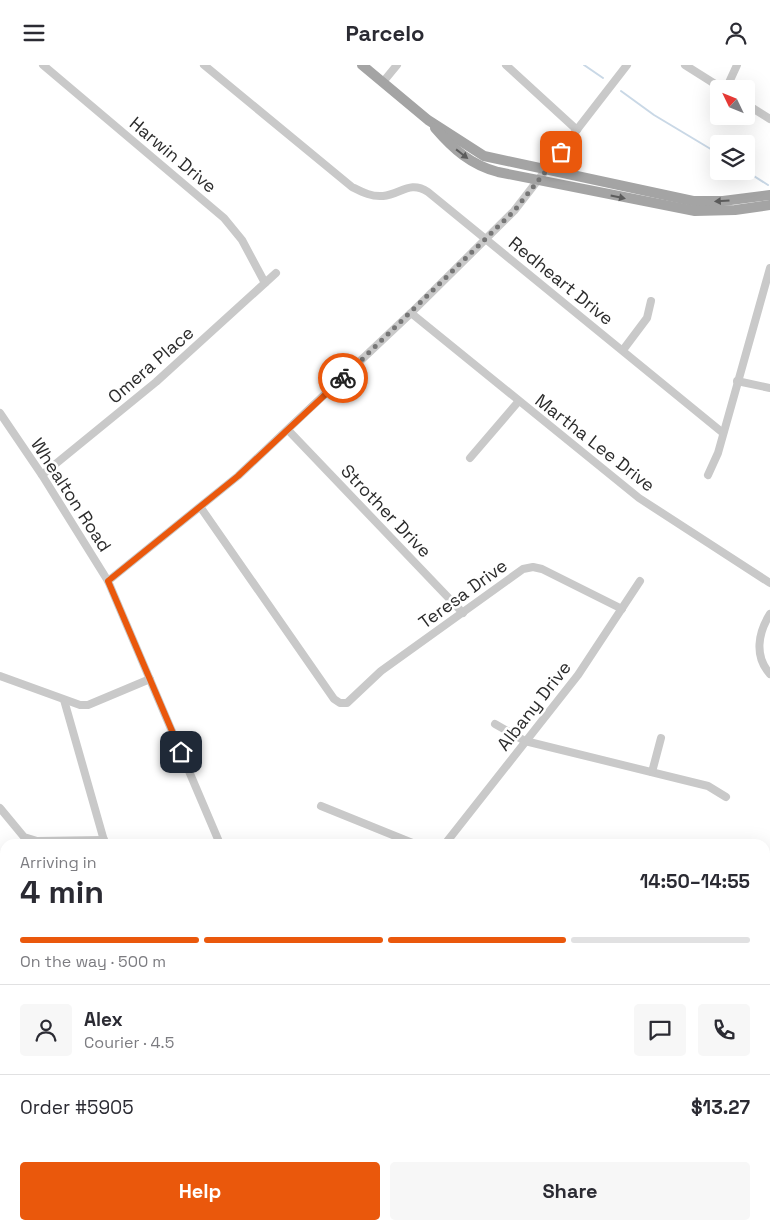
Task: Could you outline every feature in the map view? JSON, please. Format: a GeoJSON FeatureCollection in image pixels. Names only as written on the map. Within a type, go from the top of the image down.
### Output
{"type":"FeatureCollection","features":[{"type":"Feature","properties":{"kind":"main road"},"geometry":{"type":"LineString","coordinates":[[362,65],[428,120],[484,156],[711,212],[770,205]]}},
{"type":"Feature","properties":{"kind":"main road"},"geometry":{"type":"LineString","coordinates":[[428,120],[450,145],[471,161],[491,170],[670,202],[712,202],[770,195]]}},
{"type":"Feature","properties":{"kind":"street","name":"Harwin Drive"},"geometry":{"type":"LineString","coordinates":[[44,65],[224,217],[242,240],[265,283]]}},
{"type":"Feature","properties":{"kind":"street","name":"Redheart Drive"},"geometry":{"type":"LineString","coordinates":[[204,65],[352,187],[366,195],[382,196],[405,187],[421,187],[722,433]]}},
{"type":"Feature","properties":{"kind":"street"},"geometry":{"type":"LineString","coordinates":[[383,82],[397,65]]}},
{"type":"Feature","properties":{"kind":"street"},"geometry":{"type":"LineString","coordinates":[[506,65],[577,130]]}},
{"type":"Feature","properties":{"kind":"street"},"geometry":{"type":"LineString","coordinates":[[108,581],[201,508],[411,313],[486,239],[514,211],[547,171],[627,65]]}},
{"type":"Feature","properties":{"kind":"street"},"geometry":{"type":"LineString","coordinates":[[684,65],[710,80]]}},
{"type":"Feature","properties":{"kind":"street"},"geometry":{"type":"LineString","coordinates":[[730,80],[737,65]]}},
{"type":"Feature","properties":{"kind":"street"},"geometry":{"type":"LineString","coordinates":[[755,110],[770,119]]}},
{"type":"Feature","properties":{"kind":"street"},"geometry":{"type":"LineString","coordinates":[[708,475],[770,268]]}},
{"type":"Feature","properties":{"kind":"street","name":"Omera Place"},"geometry":{"type":"LineString","coordinates":[[42,475],[156,382],[276,273]]}},
{"type":"Feature","properties":{"kind":"street"},"geometry":{"type":"LineString","coordinates":[[622,350],[647,318],[651,301]]}},
{"type":"Feature","properties":{"kind":"street","name":"Martha Lee Drive"},"geometry":{"type":"LineString","coordinates":[[411,313],[518,402],[639,498],[770,583]]}},
{"type":"Feature","properties":{"kind":"street"},"geometry":{"type":"LineString","coordinates":[[737,381],[770,388]]}},
{"type":"Feature","properties":{"kind":"street"},"geometry":{"type":"LineString","coordinates":[[470,458],[518,402]]}},
{"type":"Feature","properties":{"kind":"street","name":"Whealton Road"},"geometry":{"type":"LineString","coordinates":[[0,413],[42,475],[108,581],[218,839]]}},
{"type":"Feature","properties":{"kind":"street","name":"Strother Drive"},"geometry":{"type":"LineString","coordinates":[[288,429],[463,613]]}},
{"type":"Feature","properties":{"kind":"street","name":"Teresa Drive"},"geometry":{"type":"LineString","coordinates":[[201,508],[334,699],[340,703],[347,703],[381,671],[523,569],[533,567],[542,569],[622,609]]}},
{"type":"Feature","properties":{"kind":"street","name":"Albany Drive"},"geometry":{"type":"LineString","coordinates":[[449,839],[578,675],[640,581]]}},
{"type":"Feature","properties":{"kind":"street"},"geometry":{"type":"LineString","coordinates":[[770,614],[760,634],[759,647],[762,660],[770,674]]}},
{"type":"Feature","properties":{"kind":"street"},"geometry":{"type":"LineString","coordinates":[[0,676],[64,700],[88,705],[150,679]]}},
{"type":"Feature","properties":{"kind":"street"},"geometry":{"type":"LineString","coordinates":[[64,700],[104,839]]}},
{"type":"Feature","properties":{"kind":"street"},"geometry":{"type":"LineString","coordinates":[[495,724],[525,741],[708,786],[726,797]]}},
{"type":"Feature","properties":{"kind":"street"},"geometry":{"type":"LineString","coordinates":[[652,772],[661,737]]}},
{"type":"Feature","properties":{"kind":"street"},"geometry":{"type":"LineString","coordinates":[[321,806],[403,839]]}},
{"type":"Feature","properties":{"kind":"street"},"geometry":{"type":"LineString","coordinates":[[0,809],[24,837],[30,839]]}},
{"type":"Feature","properties":{"kind":"waterway"},"geometry":{"type":"LineString","coordinates":[[584,65],[603,78]]}},
{"type":"Feature","properties":{"kind":"waterway"},"geometry":{"type":"LineString","coordinates":[[621,91],[654,115],[710,149]]}},
{"type":"Feature","properties":{"kind":"waterway"},"geometry":{"type":"LineString","coordinates":[[755,177],[768,185]]}},
{"type":"Feature","properties":{"kind":"way so far"},"geometry":{"type":"LineString","coordinates":[[343,378],[514,211],[561,152]]}},
{"type":"Feature","properties":{"kind":"route"},"geometry":{"type":"LineString","coordinates":[[181,752],[108,581],[201,508],[343,378]]}}]}
